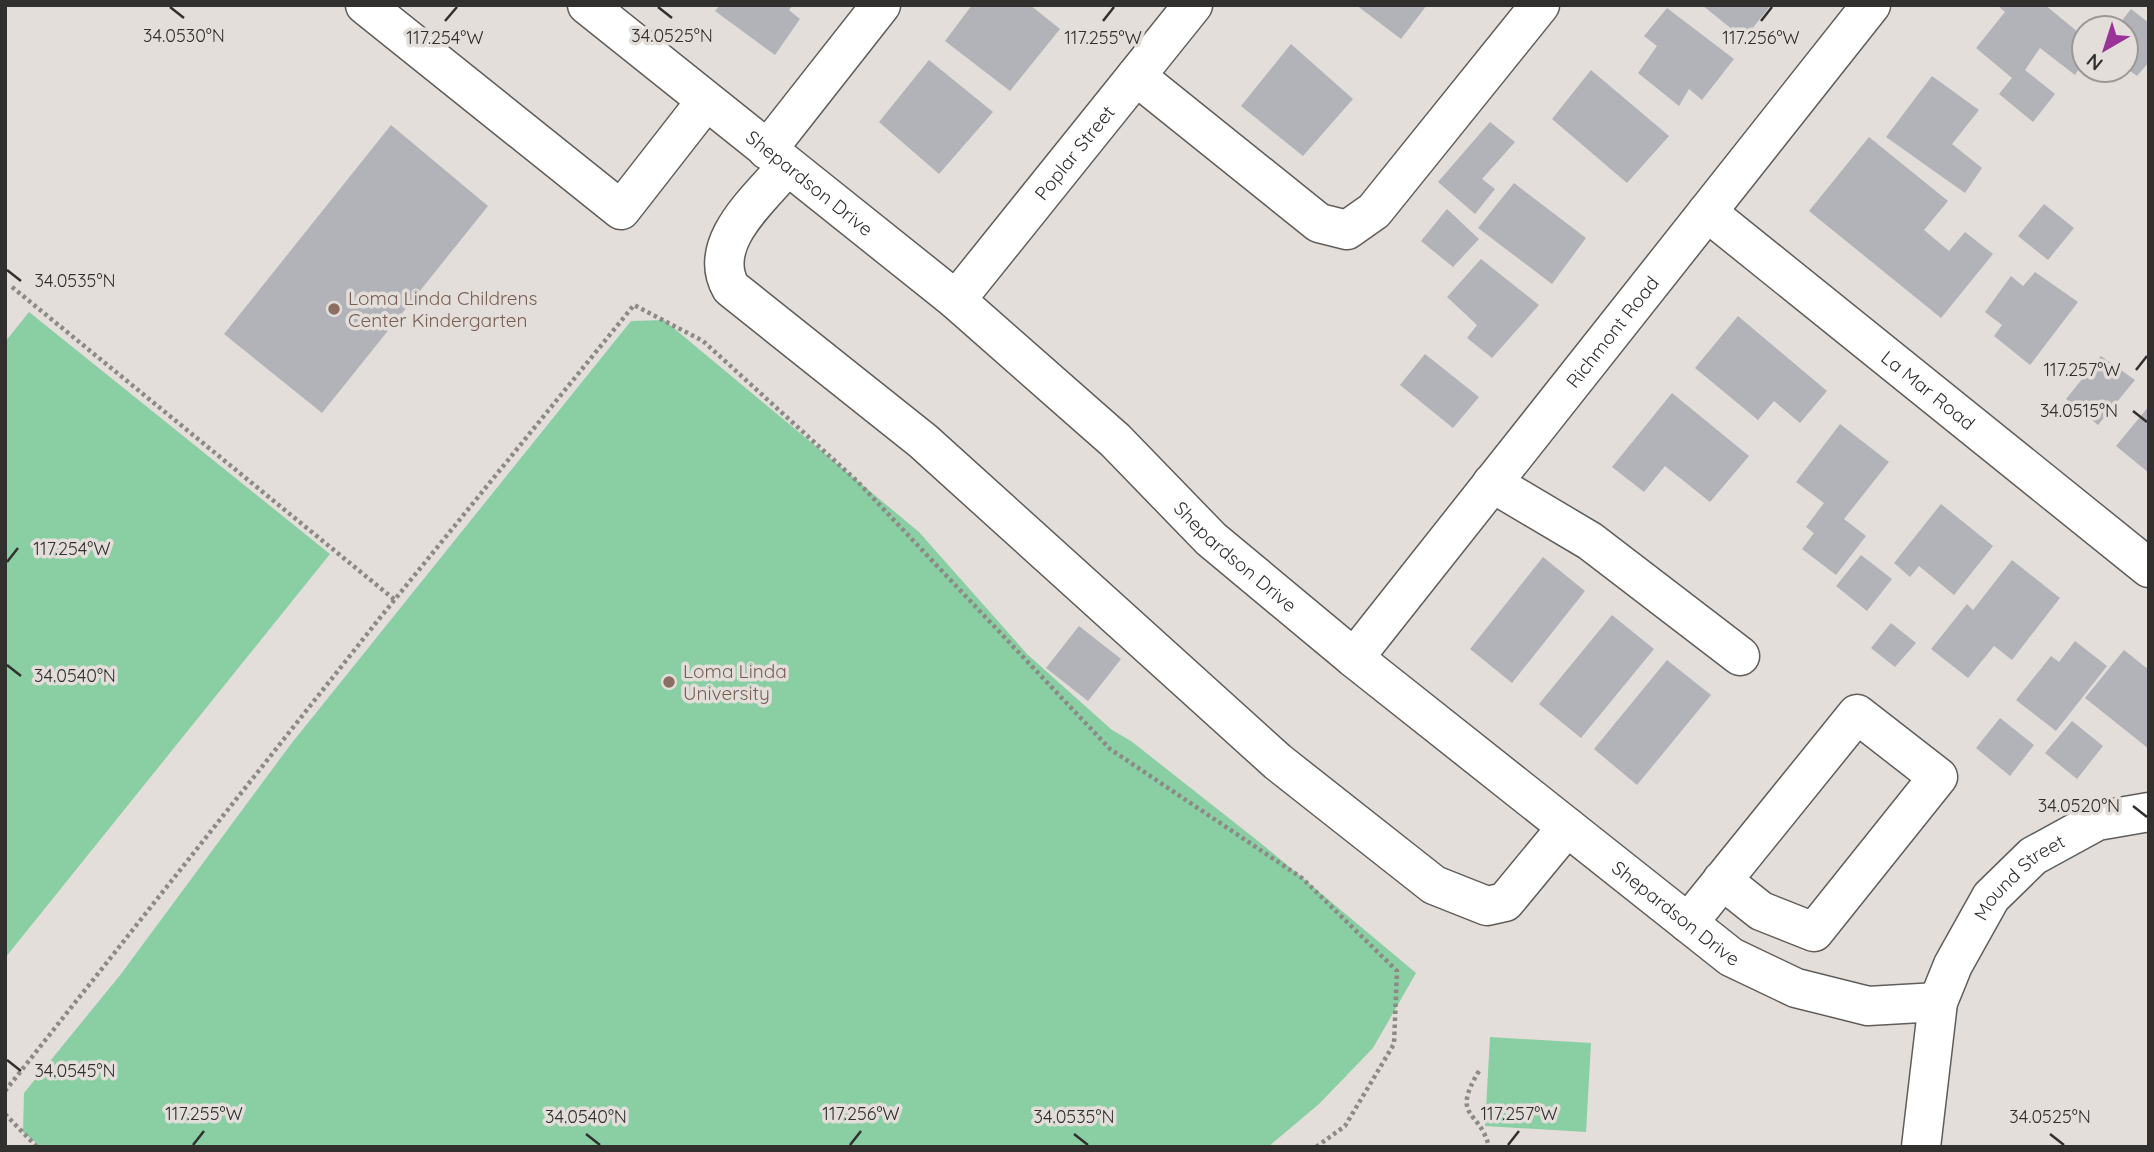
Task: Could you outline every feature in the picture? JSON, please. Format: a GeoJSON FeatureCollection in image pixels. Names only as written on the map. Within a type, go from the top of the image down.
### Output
{"type":"FeatureCollection","features":[{"type":"Feature","properties":{"kind":"street"},"geometry":{"type":"LineString","coordinates":[[365,5],[621,210],[706,101]]}},
{"type":"Feature","properties":{"kind":"street","name":"Shepardson Drive"},"geometry":{"type":"LineString","coordinates":[[587,5],[956,300],[1115,440],[1211,540],[1354,658],[1731,957],[1796,988],[1868,1006],[1938,1002]]}},
{"type":"Feature","properties":{"kind":"street"},"geometry":{"type":"LineString","coordinates":[[881,5],[777,158],[728,238],[724,276],[731,288],[923,441],[1278,762],[1434,885],[1487,906],[1506,902],[1567,827]]}},
{"type":"Feature","properties":{"kind":"street","name":"Poplar Street"},"geometry":{"type":"LineString","coordinates":[[956,300],[1193,5]]}},
{"type":"Feature","properties":{"kind":"street"},"geometry":{"type":"LineString","coordinates":[[1136,76],[1320,223],[1348,230],[1374,211],[1540,5]]}},
{"type":"Feature","properties":{"kind":"street","name":"Richmont Road"},"geometry":{"type":"LineString","coordinates":[[1354,658],[1871,5]]}},
{"type":"Feature","properties":{"kind":"street","name":"La Mar Road"},"geometry":{"type":"LineString","coordinates":[[1707,212],[2149,568]]}},
{"type":"Feature","properties":{"kind":"street"},"geometry":{"type":"LineString","coordinates":[[1492,483],[1590,541],[1740,656]]}},
{"type":"Feature","properties":{"kind":"street"},"geometry":{"type":"LineString","coordinates":[[1688,923],[1722,880],[1857,714],[1938,777],[1814,932],[1760,911],[1722,880]]}},
{"type":"Feature","properties":{"kind":"street","name":"Mound Street"},"geometry":{"type":"LineString","coordinates":[[1921,1147],[1938,1002],[1953,965],[1991,897],[2033,856],[2097,821],[2149,812]]}},
{"type":"Feature","properties":{"kind":"path"},"geometry":{"type":"LineString","coordinates":[[12,287],[394,600]]}},
{"type":"Feature","properties":{"kind":"path"},"geometry":{"type":"LineString","coordinates":[[5,1091],[394,600],[634,305],[703,341],[857,481],[1110,749],[1302,878],[1397,971],[1394,1044],[1345,1126],[1316,1147]]}},
{"type":"Feature","properties":{"kind":"path"},"geometry":{"type":"LineString","coordinates":[[1479,1071],[1469,1087],[1466,1104],[1469,1115],[1486,1136],[1489,1147]]}},
{"type":"Feature","properties":{"kind":"path"},"geometry":{"type":"LineString","coordinates":[[5,1114],[37,1147]]}},
{"type":"Feature","properties":{"kind":"green space"},"geometry":{"type":"Polygon","coordinates":[[[29,312],[330,554],[5,958],[5,342],[29,312]]]}},
{"type":"Feature","properties":{"kind":"green space"},"geometry":{"type":"Polygon","coordinates":[[[664,320],[919,532],[1027,654],[1112,730],[1131,741],[1263,845],[1416,973],[1373,1048],[1319,1104],[1268,1147],[41,1147],[23,1132],[24,1093],[121,974],[291,744],[631,321],[664,320]]]}},
{"type":"Feature","properties":{"kind":"green space"},"geometry":{"type":"Polygon","coordinates":[[[1490,1037],[1591,1043],[1586,1132],[1485,1126],[1490,1037]]]}},
{"type":"Feature","properties":{"kind":"building"},"geometry":{"type":"Polygon","coordinates":[[[720,5],[793,5],[789,10],[800,19],[775,55],[715,11],[720,5]]]}},
{"type":"Feature","properties":{"kind":"building"},"geometry":{"type":"Polygon","coordinates":[[[972,5],[1030,5],[1060,29],[1010,91],[945,41],[972,5]]]}},
{"type":"Feature","properties":{"kind":"building"},"geometry":{"type":"Polygon","coordinates":[[[1356,5],[1427,5],[1401,39],[1356,5]]]}},
{"type":"Feature","properties":{"kind":"building"},"geometry":{"type":"Polygon","coordinates":[[[1702,5],[1771,5],[1744,39],[1702,5]]]}},
{"type":"Feature","properties":{"kind":"building"},"geometry":{"type":"Polygon","coordinates":[[[1997,5],[2045,5],[2070,26],[2070,71],[2040,48],[2025,70],[2055,94],[2033,122],[1999,94],[2012,78],[1976,48],[2005,12],[1997,5]]]}},
{"type":"Feature","properties":{"kind":"building"},"geometry":{"type":"Polygon","coordinates":[[[1667,8],[1734,59],[1702,100],[1689,89],[1679,106],[1638,73],[1657,46],[1644,36],[1667,8]]]}},
{"type":"Feature","properties":{"kind":"building"},"geometry":{"type":"Polygon","coordinates":[[[2140,16],[2149,23],[2149,62],[2140,72],[2140,16]]]}},
{"type":"Feature","properties":{"kind":"building"},"geometry":{"type":"Polygon","coordinates":[[[1291,44],[1353,99],[1303,156],[1241,106],[1291,44]]]}},
{"type":"Feature","properties":{"kind":"building"},"geometry":{"type":"Polygon","coordinates":[[[929,60],[993,112],[939,174],[879,122],[929,60]]]}},
{"type":"Feature","properties":{"kind":"building"},"geometry":{"type":"Polygon","coordinates":[[[1591,70],[1669,136],[1627,183],[1552,119],[1591,70]]]}},
{"type":"Feature","properties":{"kind":"building"},"geometry":{"type":"Polygon","coordinates":[[[1932,76],[1979,110],[1952,144],[1982,168],[1965,193],[1886,137],[1932,76]]]}},
{"type":"Feature","properties":{"kind":"building"},"geometry":{"type":"Polygon","coordinates":[[[1490,122],[1515,142],[1482,179],[1495,189],[1475,214],[1438,182],[1490,122]]]}},
{"type":"Feature","properties":{"kind":"building"},"geometry":{"type":"Polygon","coordinates":[[[391,125],[488,206],[322,413],[224,334],[391,125]]]}},
{"type":"Feature","properties":{"kind":"building"},"geometry":{"type":"Polygon","coordinates":[[[1869,137],[1948,201],[1924,230],[1949,251],[1965,232],[1993,254],[1941,318],[1809,211],[1869,137]]]}},
{"type":"Feature","properties":{"kind":"building"},"geometry":{"type":"Polygon","coordinates":[[[1514,183],[1586,238],[1552,284],[1478,228],[1514,183]]]}},
{"type":"Feature","properties":{"kind":"building"},"geometry":{"type":"Polygon","coordinates":[[[2044,204],[2074,228],[2048,260],[2018,236],[2044,204]]]}},
{"type":"Feature","properties":{"kind":"building"},"geometry":{"type":"Polygon","coordinates":[[[1447,209],[1479,239],[1453,267],[1421,241],[1447,209]]]}},
{"type":"Feature","properties":{"kind":"building"},"geometry":{"type":"Polygon","coordinates":[[[1481,259],[1539,305],[1492,358],[1467,338],[1477,325],[1447,297],[1481,259]]]}},
{"type":"Feature","properties":{"kind":"building"},"geometry":{"type":"Polygon","coordinates":[[[2035,272],[2078,302],[2030,365],[1994,336],[2002,325],[1985,312],[2011,276],[2023,286],[2035,272]]]}},
{"type":"Feature","properties":{"kind":"building"},"geometry":{"type":"Polygon","coordinates":[[[1738,316],[1827,391],[1800,423],[1774,401],[1758,420],[1695,368],[1738,316]]]}},
{"type":"Feature","properties":{"kind":"building"},"geometry":{"type":"Polygon","coordinates":[[[1425,354],[1479,397],[1453,428],[1400,385],[1425,354]]]}},
{"type":"Feature","properties":{"kind":"building"},"geometry":{"type":"Polygon","coordinates":[[[2101,356],[2135,380],[2098,425],[2066,399],[2101,356]]]}},
{"type":"Feature","properties":{"kind":"building"},"geometry":{"type":"Polygon","coordinates":[[[1672,393],[1749,456],[1710,502],[1665,466],[1644,492],[1612,467],[1672,393]]]}},
{"type":"Feature","properties":{"kind":"building"},"geometry":{"type":"Polygon","coordinates":[[[2149,406],[2149,473],[2116,446],[2149,406]]]}},
{"type":"Feature","properties":{"kind":"building"},"geometry":{"type":"Polygon","coordinates":[[[1840,424],[1889,462],[1844,519],[1866,536],[1836,575],[1802,549],[1814,533],[1806,527],[1824,503],[1796,482],[1840,424]]]}},
{"type":"Feature","properties":{"kind":"building"},"geometry":{"type":"Polygon","coordinates":[[[1941,504],[1993,546],[1954,595],[1919,566],[1910,577],[1894,563],[1941,504]]]}},
{"type":"Feature","properties":{"kind":"building"},"geometry":{"type":"Polygon","coordinates":[[[1861,555],[1892,579],[1867,611],[1836,586],[1861,555]]]}},
{"type":"Feature","properties":{"kind":"building"},"geometry":{"type":"Polygon","coordinates":[[[1543,557],[1585,591],[1512,683],[1470,649],[1543,557]]]}},
{"type":"Feature","properties":{"kind":"building"},"geometry":{"type":"Polygon","coordinates":[[[2012,560],[2060,598],[2012,660],[1994,646],[1968,678],[1931,649],[1967,604],[1973,610],[2012,560]]]}},
{"type":"Feature","properties":{"kind":"building"},"geometry":{"type":"Polygon","coordinates":[[[1612,615],[1654,649],[1581,738],[1539,704],[1612,615]]]}},
{"type":"Feature","properties":{"kind":"building"},"geometry":{"type":"Polygon","coordinates":[[[1891,623],[1916,643],[1895,667],[1871,648],[1891,623]]]}},
{"type":"Feature","properties":{"kind":"building"},"geometry":{"type":"Polygon","coordinates":[[[1079,626],[1121,659],[1088,701],[1046,668],[1079,626]]]}},
{"type":"Feature","properties":{"kind":"building"},"geometry":{"type":"Polygon","coordinates":[[[2075,641],[2107,666],[2056,731],[2016,700],[2051,656],[2059,662],[2075,641]]]}},
{"type":"Feature","properties":{"kind":"building"},"geometry":{"type":"Polygon","coordinates":[[[2124,650],[2149,670],[2149,749],[2085,698],[2124,650]]]}},
{"type":"Feature","properties":{"kind":"building"},"geometry":{"type":"Polygon","coordinates":[[[1667,660],[1711,695],[1637,785],[1594,749],[1667,660]]]}},
{"type":"Feature","properties":{"kind":"building"},"geometry":{"type":"Polygon","coordinates":[[[2000,718],[2034,745],[2010,776],[1976,748],[2000,718]]]}},
{"type":"Feature","properties":{"kind":"building"},"geometry":{"type":"Polygon","coordinates":[[[2072,721],[2103,746],[2077,779],[2045,753],[2072,721]]]}},
{"type":"Feature","properties":{"kind":"place","name":"Loma Linda Childrens Center Kindergarten"},"geometry":{"type":"Point","coordinates":[334,309]}},
{"type":"Feature","properties":{"kind":"place","name":"Loma Linda University"},"geometry":{"type":"Point","coordinates":[669,682]}}]}
